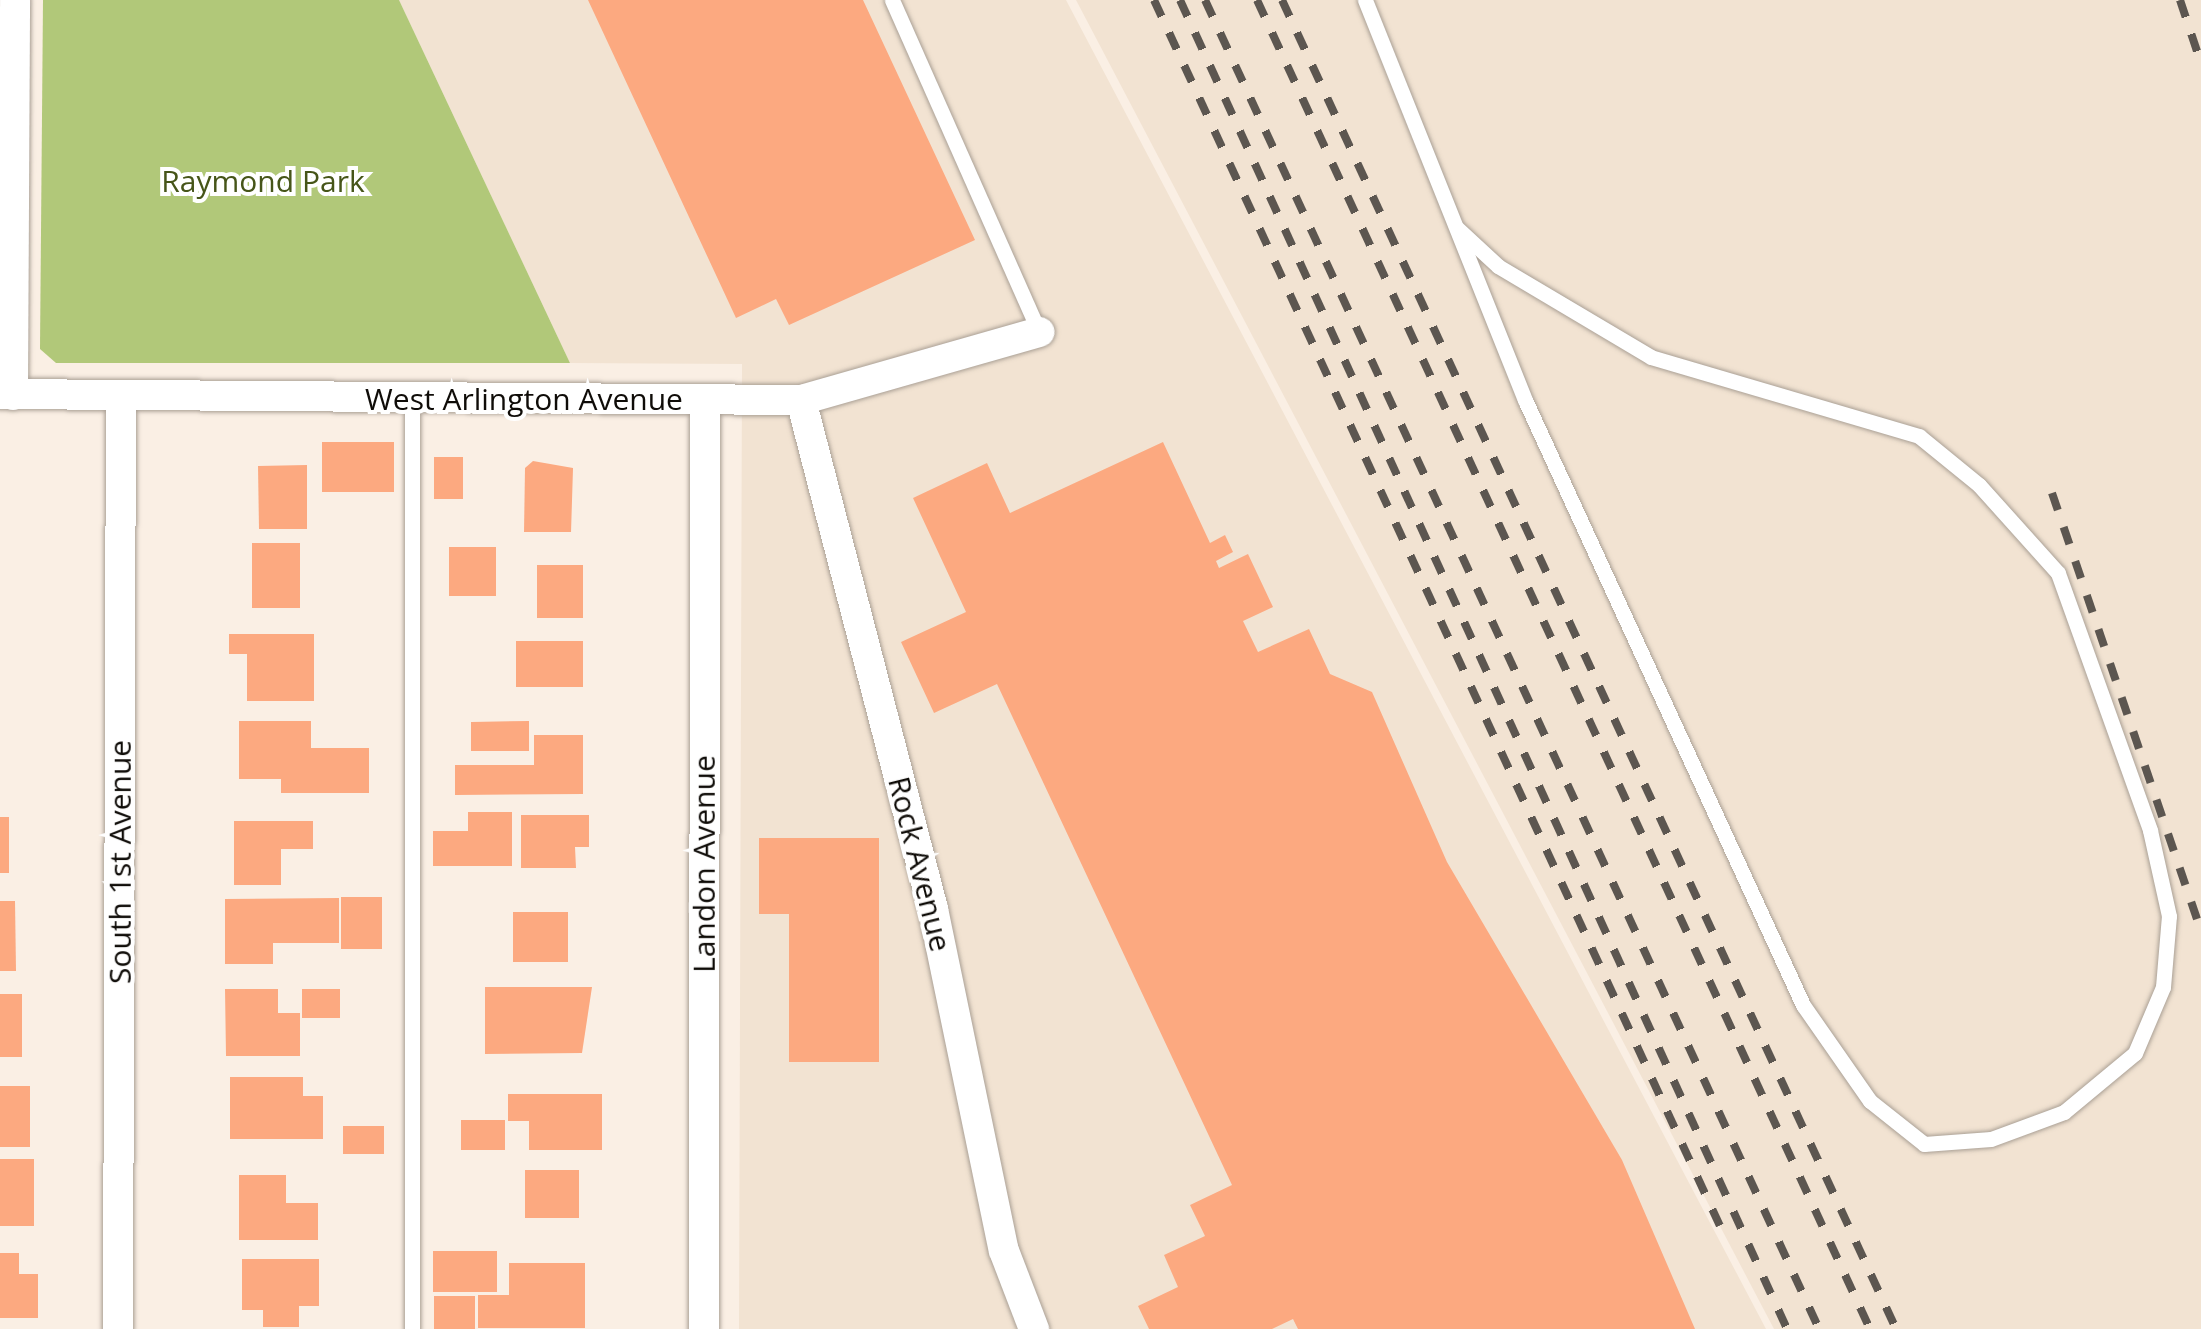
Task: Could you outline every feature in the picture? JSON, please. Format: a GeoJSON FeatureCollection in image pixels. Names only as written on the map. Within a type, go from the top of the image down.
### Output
{"type":"FeatureCollection","features":[{"type":"Feature","properties":{"kind":"street"},"geometry":{"type":"LineString","coordinates":[[6,394],[15,0]]}},
{"type":"Feature","properties":{"kind":"street","name":"West Arlington Avenue"},"geometry":{"type":"LineString","coordinates":[[6,394],[801,400],[1039,332]]}},
{"type":"Feature","properties":{"kind":"street","name":"South 1st Avenue"},"geometry":{"type":"LineString","coordinates":[[118,1329],[121,396]]}},
{"type":"Feature","properties":{"kind":"street","name":"Landon Avenue"},"geometry":{"type":"LineString","coordinates":[[704,1329],[705,400]]}},
{"type":"Feature","properties":{"kind":"street","name":"Rock Avenue"},"geometry":{"type":"LineString","coordinates":[[801,400],[933,909],[1004,1250],[1034,1329]]}},
{"type":"Feature","properties":{"kind":"lane"},"geometry":{"type":"LineString","coordinates":[[892,0],[1039,332]]}},
{"type":"Feature","properties":{"kind":"lane"},"geometry":{"type":"LineString","coordinates":[[1365,0],[1525,400],[1803,1005],[1870,1100],[1924,1144],[1991,1139],[2064,1112],[2134,1053],[2164,988],[2169,916],[2150,830],[2058,573],[1980,485],[1919,436],[1651,357],[1498,266],[1458,228]]}},
{"type":"Feature","properties":{"kind":"lane"},"geometry":{"type":"LineString","coordinates":[[412,398],[412,1329]]}},
{"type":"Feature","properties":{"kind":"shaded area"},"geometry":{"type":"Polygon","coordinates":[[[399,0],[1066,0],[1766,1329],[739,1329],[742,364],[570,363],[399,0]]]}},
{"type":"Feature","properties":{"kind":"shaded area"},"geometry":{"type":"Polygon","coordinates":[[[1076,0],[2201,0],[2201,1329],[1774,1329],[1076,0]]]}},
{"type":"Feature","properties":{"kind":"green space","name":"Raymond Park"},"geometry":{"type":"Polygon","coordinates":[[[43,0],[399,0],[570,363],[56,363],[40,349],[43,0]]]}},
{"type":"Feature","properties":{"kind":"building"},"geometry":{"type":"Polygon","coordinates":[[[588,0],[863,0],[975,240],[789,325],[776,299],[736,318],[588,0]]]}},
{"type":"Feature","properties":{"kind":"building"},"geometry":{"type":"Polygon","coordinates":[[[322,442],[394,442],[394,492],[322,492],[322,442]]]}},
{"type":"Feature","properties":{"kind":"building"},"geometry":{"type":"Polygon","coordinates":[[[1163,442],[1210,543],[1225,535],[1233,552],[1216,561],[1219,568],[1248,554],[1273,607],[1243,621],[1258,652],[1309,629],[1330,674],[1372,692],[1447,862],[1622,1160],[1695,1329],[1298,1329],[1293,1319],[1272,1329],[1149,1329],[1138,1306],[1178,1287],[1164,1255],[1205,1236],[1190,1205],[1232,1185],[997,684],[934,713],[901,642],[966,612],[913,498],[987,463],[1010,513],[1163,442]]]}},
{"type":"Feature","properties":{"kind":"building"},"geometry":{"type":"Polygon","coordinates":[[[434,457],[463,457],[463,499],[434,499],[434,457]]]}},
{"type":"Feature","properties":{"kind":"building"},"geometry":{"type":"Polygon","coordinates":[[[533,461],[573,468],[571,532],[524,532],[525,468],[533,461]]]}},
{"type":"Feature","properties":{"kind":"building"},"geometry":{"type":"Polygon","coordinates":[[[307,465],[307,529],[259,529],[258,466],[307,465]]]}},
{"type":"Feature","properties":{"kind":"building"},"geometry":{"type":"Polygon","coordinates":[[[252,543],[300,543],[300,608],[252,608],[252,543]]]}},
{"type":"Feature","properties":{"kind":"building"},"geometry":{"type":"Polygon","coordinates":[[[449,547],[496,547],[496,596],[449,596],[449,547]]]}},
{"type":"Feature","properties":{"kind":"building"},"geometry":{"type":"Polygon","coordinates":[[[537,565],[583,565],[583,618],[537,618],[537,565]]]}},
{"type":"Feature","properties":{"kind":"building"},"geometry":{"type":"Polygon","coordinates":[[[229,634],[314,634],[314,701],[247,701],[247,654],[229,654],[229,634]]]}},
{"type":"Feature","properties":{"kind":"building"},"geometry":{"type":"Polygon","coordinates":[[[516,641],[583,641],[583,687],[516,687],[516,641]]]}},
{"type":"Feature","properties":{"kind":"building"},"geometry":{"type":"Polygon","coordinates":[[[239,721],[311,721],[311,748],[369,748],[369,793],[281,793],[281,779],[239,779],[239,721]]]}},
{"type":"Feature","properties":{"kind":"building"},"geometry":{"type":"Polygon","coordinates":[[[529,721],[529,751],[471,751],[471,722],[529,721]]]}},
{"type":"Feature","properties":{"kind":"building"},"geometry":{"type":"Polygon","coordinates":[[[534,735],[583,735],[583,794],[455,795],[455,765],[534,765],[534,735]]]}},
{"type":"Feature","properties":{"kind":"building"},"geometry":{"type":"Polygon","coordinates":[[[468,812],[512,812],[512,866],[433,866],[433,831],[468,831],[468,812]]]}},
{"type":"Feature","properties":{"kind":"building"},"geometry":{"type":"Polygon","coordinates":[[[521,815],[589,815],[589,847],[575,847],[576,868],[521,868],[521,815]]]}},
{"type":"Feature","properties":{"kind":"building"},"geometry":{"type":"Polygon","coordinates":[[[0,817],[9,817],[9,873],[0,873],[0,817]]]}},
{"type":"Feature","properties":{"kind":"building"},"geometry":{"type":"Polygon","coordinates":[[[234,821],[313,821],[313,849],[281,849],[281,885],[234,885],[234,821]]]}},
{"type":"Feature","properties":{"kind":"building"},"geometry":{"type":"Polygon","coordinates":[[[759,838],[879,838],[879,1062],[789,1062],[789,914],[759,914],[759,838]]]}},
{"type":"Feature","properties":{"kind":"building"},"geometry":{"type":"Polygon","coordinates":[[[341,897],[382,897],[382,949],[341,949],[341,897]]]}},
{"type":"Feature","properties":{"kind":"building"},"geometry":{"type":"Polygon","coordinates":[[[339,898],[339,943],[273,943],[273,964],[225,964],[225,899],[339,898]]]}},
{"type":"Feature","properties":{"kind":"building"},"geometry":{"type":"Polygon","coordinates":[[[0,901],[15,901],[16,971],[0,971],[0,901]]]}},
{"type":"Feature","properties":{"kind":"building"},"geometry":{"type":"Polygon","coordinates":[[[513,912],[568,912],[568,962],[513,962],[513,912]]]}},
{"type":"Feature","properties":{"kind":"building"},"geometry":{"type":"Polygon","coordinates":[[[485,987],[592,987],[582,1053],[485,1054],[485,987]]]}},
{"type":"Feature","properties":{"kind":"building"},"geometry":{"type":"Polygon","coordinates":[[[225,989],[278,989],[278,1013],[300,1013],[300,1056],[226,1056],[225,989]]]}},
{"type":"Feature","properties":{"kind":"building"},"geometry":{"type":"Polygon","coordinates":[[[302,989],[340,989],[340,1018],[302,1018],[302,989]]]}},
{"type":"Feature","properties":{"kind":"building"},"geometry":{"type":"Polygon","coordinates":[[[0,994],[22,994],[22,1057],[0,1057],[0,994]]]}},
{"type":"Feature","properties":{"kind":"building"},"geometry":{"type":"Polygon","coordinates":[[[230,1077],[303,1077],[303,1096],[323,1096],[323,1139],[230,1139],[230,1077]]]}},
{"type":"Feature","properties":{"kind":"building"},"geometry":{"type":"Polygon","coordinates":[[[0,1086],[30,1086],[30,1147],[0,1147],[0,1086]]]}},
{"type":"Feature","properties":{"kind":"building"},"geometry":{"type":"Polygon","coordinates":[[[508,1094],[602,1094],[602,1150],[529,1150],[529,1121],[508,1121],[508,1094]]]}},
{"type":"Feature","properties":{"kind":"building"},"geometry":{"type":"Polygon","coordinates":[[[461,1120],[505,1120],[505,1150],[461,1150],[461,1120]]]}},
{"type":"Feature","properties":{"kind":"building"},"geometry":{"type":"Polygon","coordinates":[[[343,1126],[384,1126],[384,1154],[343,1154],[343,1126]]]}},
{"type":"Feature","properties":{"kind":"building"},"geometry":{"type":"Polygon","coordinates":[[[0,1159],[34,1159],[34,1226],[0,1226],[0,1159]]]}},
{"type":"Feature","properties":{"kind":"building"},"geometry":{"type":"Polygon","coordinates":[[[525,1170],[579,1170],[579,1218],[525,1218],[525,1170]]]}},
{"type":"Feature","properties":{"kind":"building"},"geometry":{"type":"Polygon","coordinates":[[[239,1175],[286,1175],[286,1203],[318,1203],[318,1240],[239,1240],[239,1175]]]}},
{"type":"Feature","properties":{"kind":"building"},"geometry":{"type":"Polygon","coordinates":[[[433,1251],[497,1251],[497,1292],[433,1292],[433,1251]]]}},
{"type":"Feature","properties":{"kind":"building"},"geometry":{"type":"Polygon","coordinates":[[[0,1253],[19,1253],[19,1274],[38,1274],[38,1318],[0,1318],[0,1253]]]}},
{"type":"Feature","properties":{"kind":"building"},"geometry":{"type":"Polygon","coordinates":[[[242,1259],[319,1259],[319,1306],[299,1306],[299,1327],[263,1327],[263,1310],[242,1310],[242,1259]]]}},
{"type":"Feature","properties":{"kind":"building"},"geometry":{"type":"Polygon","coordinates":[[[509,1263],[585,1263],[585,1328],[478,1328],[478,1295],[509,1295],[509,1263]]]}},
{"type":"Feature","properties":{"kind":"building"},"geometry":{"type":"Polygon","coordinates":[[[434,1296],[475,1296],[475,1329],[434,1329],[434,1296]]]}},
{"type":"Feature","properties":{"kind":"railway"},"geometry":{"type":"LineString","coordinates":[[1154,0],[1720,1226]]}},
{"type":"Feature","properties":{"kind":"railway"},"geometry":{"type":"LineString","coordinates":[[1180,0],[1787,1329]]}},
{"type":"Feature","properties":{"kind":"railway"},"geometry":{"type":"LineString","coordinates":[[1205,0],[1819,1329]]}},
{"type":"Feature","properties":{"kind":"railway"},"geometry":{"type":"LineString","coordinates":[[1257,0],[1870,1329]]}},
{"type":"Feature","properties":{"kind":"railway"},"geometry":{"type":"LineString","coordinates":[[1282,0],[1896,1329]]}},
{"type":"Feature","properties":{"kind":"railway"},"geometry":{"type":"LineString","coordinates":[[2180,0],[2201,63]]}},
{"type":"Feature","properties":{"kind":"railway"},"geometry":{"type":"LineString","coordinates":[[2052,493],[2201,930]]}}]}
